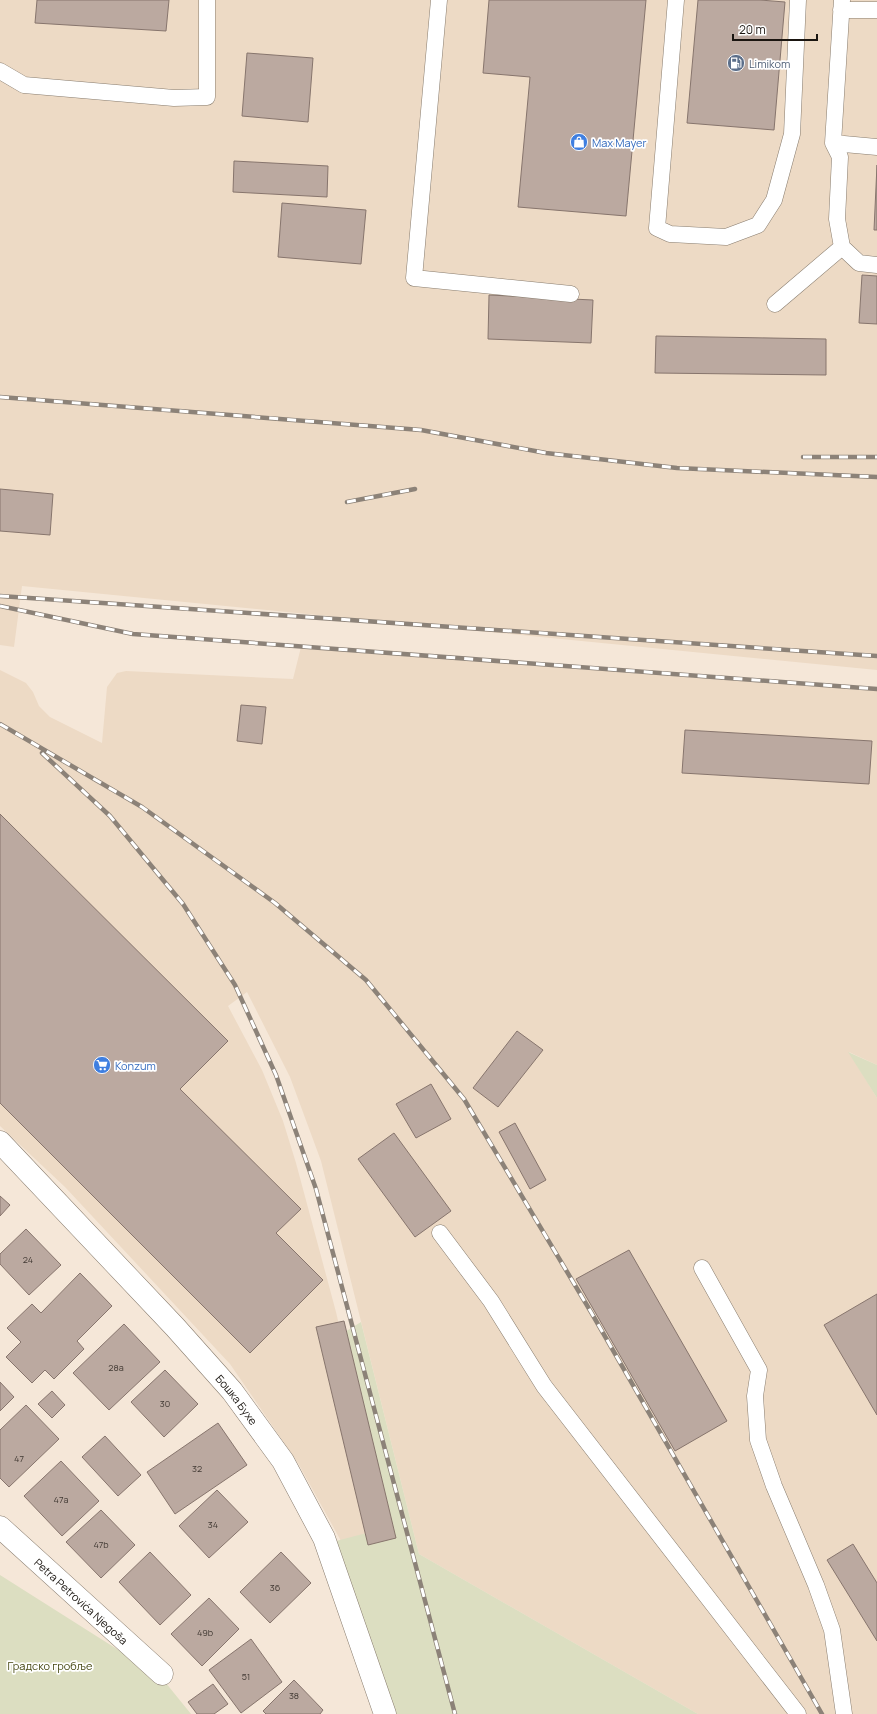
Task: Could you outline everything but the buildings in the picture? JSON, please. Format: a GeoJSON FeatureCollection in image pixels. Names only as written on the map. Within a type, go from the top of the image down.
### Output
{"type":"FeatureCollection","features":[{"type":"Feature","properties":{"kind":"street","name":"Бошка Бухе"},"geometry":{"type":"LineString","coordinates":[[0,1142],[175,1327],[232,1391],[283,1461],[324,1538],[385,1714]]}},
{"type":"Feature","properties":{"kind":"street","name":"Petra Petrovića Njegoša"},"geometry":{"type":"LineString","coordinates":[[0,1527],[162,1674]]}},
{"type":"Feature","properties":{"kind":"lane"},"geometry":{"type":"LineString","coordinates":[[0,71],[24,86],[174,98],[207,97],[208,0]]}},
{"type":"Feature","properties":{"kind":"lane"},"geometry":{"type":"LineString","coordinates":[[439,0],[414,278],[571,294]]}},
{"type":"Feature","properties":{"kind":"lane"},"geometry":{"type":"LineString","coordinates":[[676,0],[657,228],[670,234],[726,237],[758,225],[774,200],[792,134],[798,0]]}},
{"type":"Feature","properties":{"kind":"lane"},"geometry":{"type":"LineString","coordinates":[[877,10],[842,5],[833,143],[840,157],[837,219],[842,247],[859,263],[877,265]]}},
{"type":"Feature","properties":{"kind":"lane"},"geometry":{"type":"LineString","coordinates":[[833,143],[877,147]]}},
{"type":"Feature","properties":{"kind":"lane"},"geometry":{"type":"LineString","coordinates":[[774,304],[842,247]]}},
{"type":"Feature","properties":{"kind":"lane"},"geometry":{"type":"LineString","coordinates":[[440,1233],[491,1301],[544,1386],[798,1714]]}},
{"type":"Feature","properties":{"kind":"lane"},"geometry":{"type":"LineString","coordinates":[[702,1268],[759,1370],[755,1396],[758,1440],[774,1486],[816,1585],[832,1630],[844,1714]]}},
{"type":"Feature","properties":{"kind":"shaded area"},"geometry":{"type":"Polygon","coordinates":[[[0,0],[877,0],[877,670],[22,586],[14,647],[0,645],[0,0]]]}},
{"type":"Feature","properties":{"kind":"shaded area"},"geometry":{"type":"Polygon","coordinates":[[[301,647],[877,690],[877,1065],[849,1052],[877,1098],[877,1714],[698,1714],[419,1554],[321,1161],[290,1077],[247,992],[228,1006],[262,1070],[283,1121],[296,1163],[336,1312],[386,1528],[341,1541],[298,1463],[230,1364],[65,1187],[0,1126],[0,670],[26,683],[33,692],[39,706],[50,717],[102,743],[107,687],[117,673],[126,671],[293,679],[301,647]]]}},
{"type":"Feature","properties":{"kind":"green space"},"geometry":{"type":"Polygon","coordinates":[[[848,1052],[877,1065],[877,1098],[848,1052]]]}},
{"type":"Feature","properties":{"kind":"green space"},"geometry":{"type":"Polygon","coordinates":[[[361,1322],[419,1554],[698,1714],[390,1714],[332,1542],[386,1528],[340,1335],[361,1322]]]}},
{"type":"Feature","properties":{"kind":"green space","name":"Градско гробље"},"geometry":{"type":"Polygon","coordinates":[[[0,1575],[161,1677],[191,1714],[0,1714],[0,1575]]]}},
{"type":"Feature","properties":{"kind":"railway"},"geometry":{"type":"LineString","coordinates":[[0,397],[421,430],[546,453],[677,468],[877,477]]}},
{"type":"Feature","properties":{"kind":"railway"},"geometry":{"type":"LineString","coordinates":[[803,457],[877,457]]}},
{"type":"Feature","properties":{"kind":"railway"},"geometry":{"type":"LineString","coordinates":[[347,502],[415,489]]}},
{"type":"Feature","properties":{"kind":"railway"},"geometry":{"type":"LineString","coordinates":[[0,596],[877,656]]}},
{"type":"Feature","properties":{"kind":"railway"},"geometry":{"type":"LineString","coordinates":[[0,606],[133,634],[877,689]]}},
{"type":"Feature","properties":{"kind":"railway"},"geometry":{"type":"LineString","coordinates":[[0,724],[142,807],[275,903],[366,980],[464,1099],[591,1312],[822,1714]]}},
{"type":"Feature","properties":{"kind":"railway"},"geometry":{"type":"LineString","coordinates":[[42,753],[110,816],[183,904],[235,985],[276,1075],[316,1189],[455,1714]]}},
{"type":"Feature","properties":{"kind":"place","name":"Limikom"},"geometry":{"type":"Point","coordinates":[736,63]}},
{"type":"Feature","properties":{"kind":"place","name":"Max Mayer"},"geometry":{"type":"Point","coordinates":[579,142]}},
{"type":"Feature","properties":{"kind":"place","name":"Konzum"},"geometry":{"type":"Point","coordinates":[102,1065]}}]}
